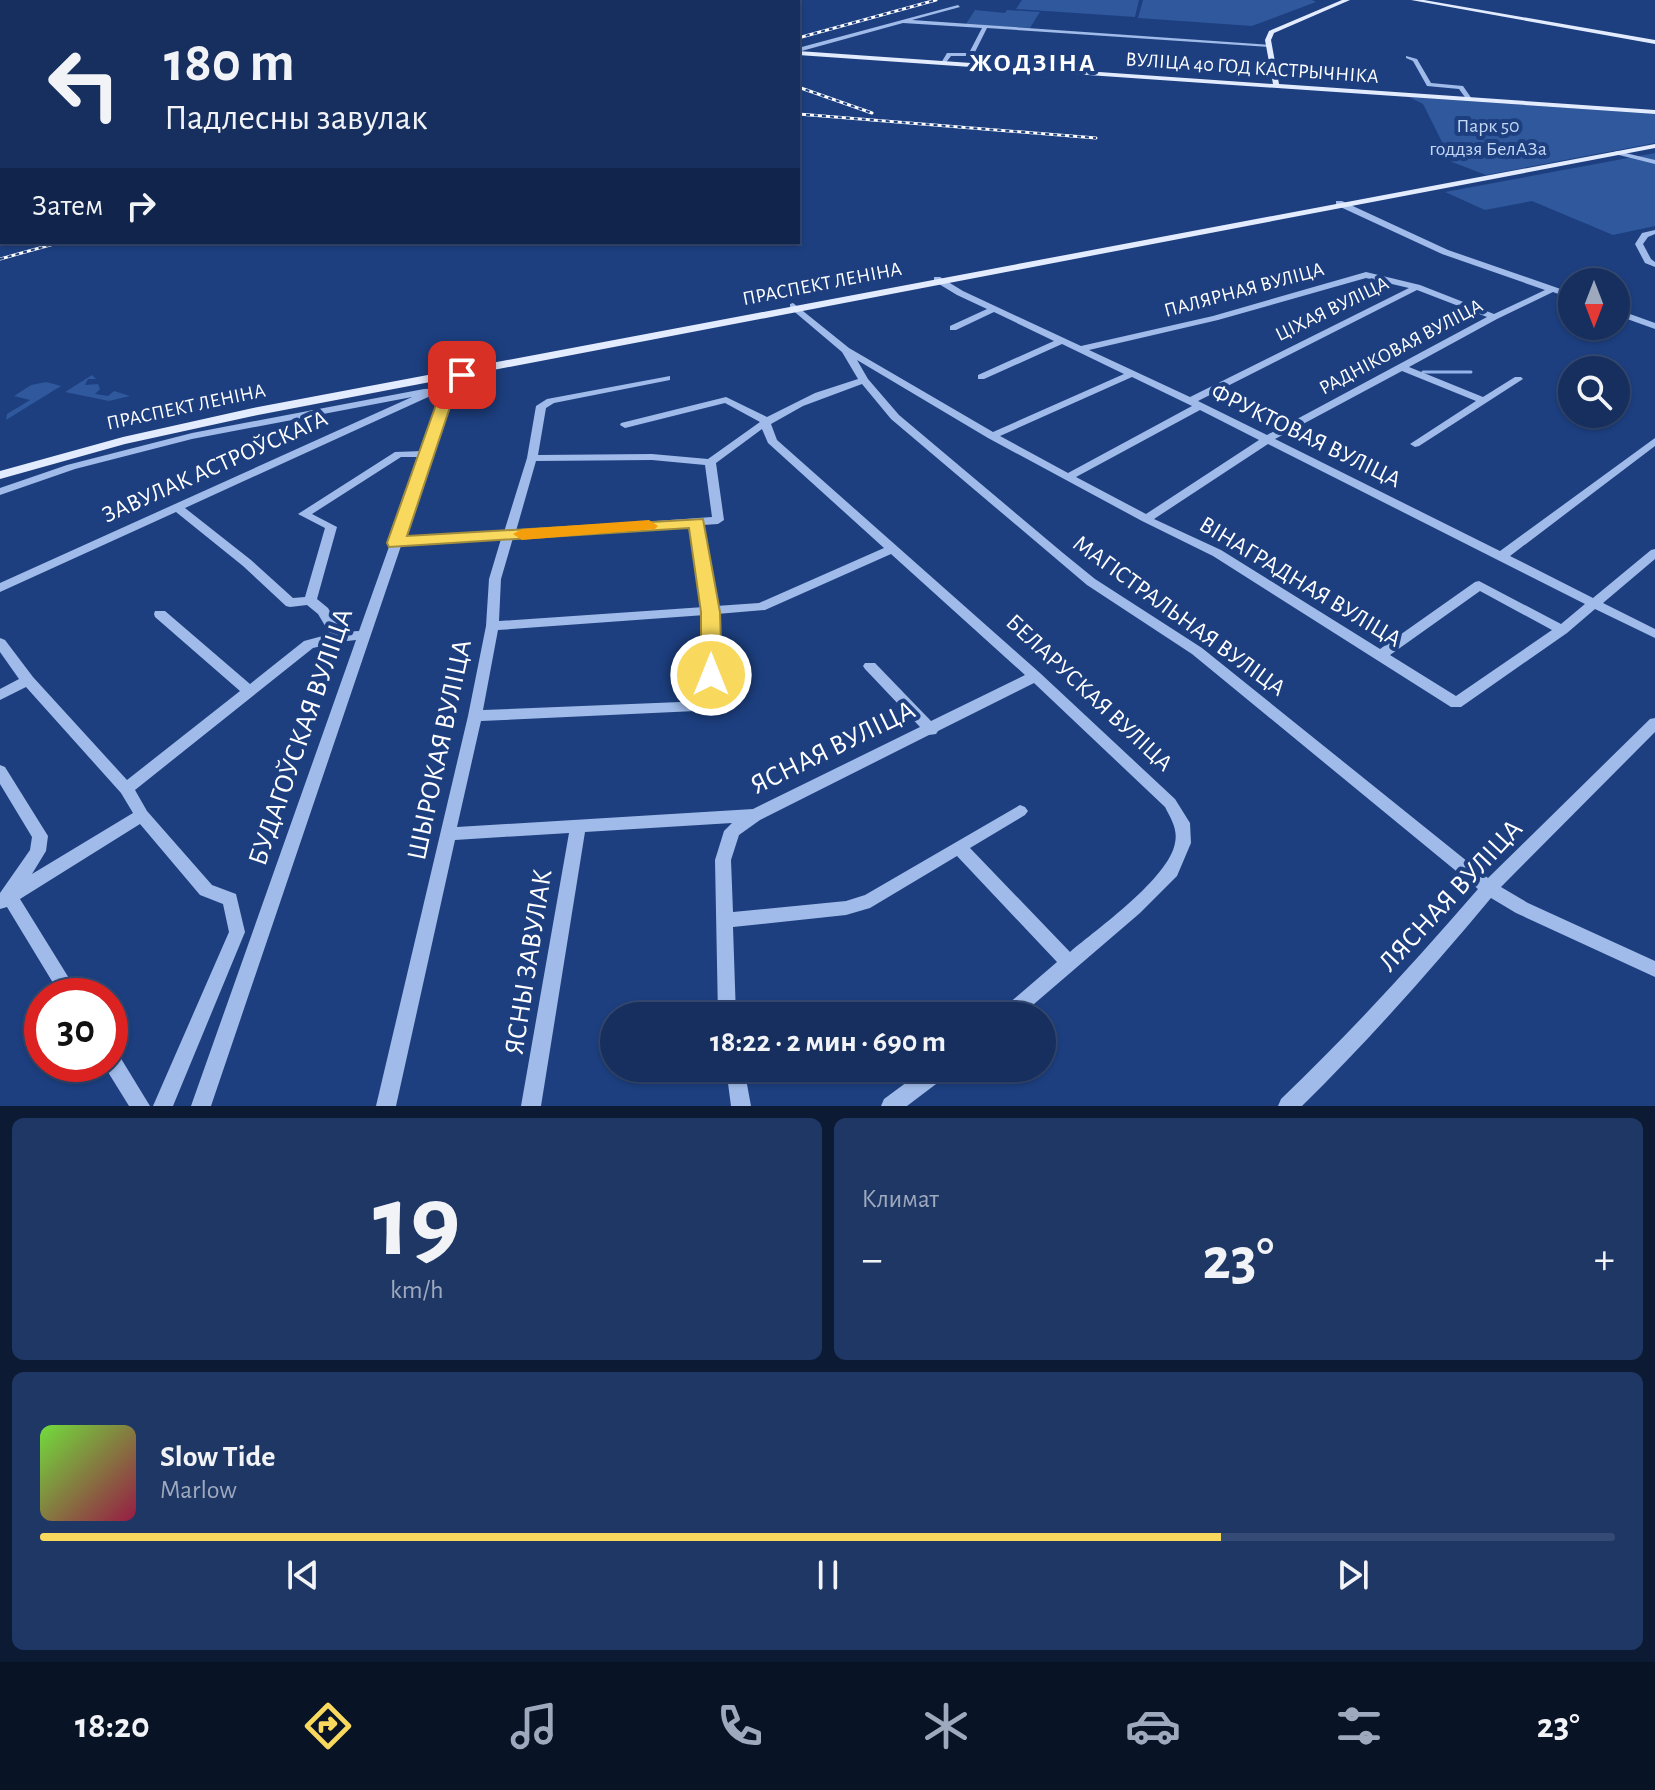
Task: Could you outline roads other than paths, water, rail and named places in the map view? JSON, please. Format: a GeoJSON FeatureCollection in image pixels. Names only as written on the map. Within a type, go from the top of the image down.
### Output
{"type":"FeatureCollection","features":[{"type":"Feature","properties":{"kind":"main road"},"geometry":{"type":"LineString","coordinates":[[1275,86],[1266,45],[1273,30],[1338,0]]}},
{"type":"Feature","properties":{"kind":"main road"},"geometry":{"type":"LineString","coordinates":[[1320,9],[1347,0]]}},
{"type":"Feature","properties":{"kind":"main road"},"geometry":{"type":"LineString","coordinates":[[1414,0],[1655,41]]}},
{"type":"Feature","properties":{"kind":"main road"},"geometry":{"type":"LineString","coordinates":[[1421,0],[1655,41]]}},
{"type":"Feature","properties":{"kind":"main road","name":"ВУЛІЦА 40 ГОД КАСТРЫЧНІКА"},"geometry":{"type":"LineString","coordinates":[[800,51],[1655,112]]}},
{"type":"Feature","properties":{"kind":"main road","name":"ПРАСПЕКТ ЛЕНІНА"},"geometry":{"type":"LineString","coordinates":[[0,473],[191,422],[444,382],[473,371],[794,308],[1617,153],[1636,153],[1655,145]]}},
{"type":"Feature","properties":{"kind":"main road","name":"ПРАСПЕКТ ЛЕНІНА"},"geometry":{"type":"LineString","coordinates":[[1345,204],[1655,145]]}},
{"type":"Feature","properties":{"kind":"main road","name":"ПРАСПЕКТ ЛЕНІНА"},"geometry":{"type":"LineString","coordinates":[[0,473],[181,427],[444,382],[794,308]]}},
{"type":"Feature","properties":{"kind":"street"},"geometry":{"type":"LineString","coordinates":[[800,50],[958,6]]}},
{"type":"Feature","properties":{"kind":"street"},"geometry":{"type":"LineString","coordinates":[[901,21],[1266,45]]}},
{"type":"Feature","properties":{"kind":"street"},"geometry":{"type":"LineString","coordinates":[[944,63],[949,54],[971,55],[985,27]]}},
{"type":"Feature","properties":{"kind":"street"},"geometry":{"type":"LineString","coordinates":[[1408,57],[1415,60],[1429,85],[1461,87],[1469,99]]}},
{"type":"Feature","properties":{"kind":"street"},"geometry":{"type":"LineString","coordinates":[[1636,153],[1655,162]]}},
{"type":"Feature","properties":{"kind":"street"},"geometry":{"type":"LineString","coordinates":[[1345,204],[1452,255],[1558,291]]}},
{"type":"Feature","properties":{"kind":"street"},"geometry":{"type":"LineString","coordinates":[[1655,232],[1645,235],[1639,244],[1648,261],[1655,265]]}},
{"type":"Feature","properties":{"kind":"street","name":"ПАЛЯРНАЯ ВУЛІЦА"},"geometry":{"type":"LineString","coordinates":[[1080,349],[1215,318],[1366,275],[1417,287]]}},
{"type":"Feature","properties":{"kind":"street","name":"ФРУКТОВАЯ ВУЛІЦА"},"geometry":{"type":"LineString","coordinates":[[939,280],[1268,439],[1655,634]]}},
{"type":"Feature","properties":{"kind":"street","name":"ЦІХАЯ ВУЛІЦА"},"geometry":{"type":"LineString","coordinates":[[1070,476],[1194,403],[1417,287],[1494,317]]}},
{"type":"Feature","properties":{"kind":"street","name":"РАДНІКОВАЯ ВУЛІЦА"},"geometry":{"type":"LineString","coordinates":[[1146,519],[1268,439],[1494,317],[1553,289]]}},
{"type":"Feature","properties":{"kind":"street","name":"МАГІСТРАЛЬНАЯ ВУЛІЦА"},"geometry":{"type":"LineString","coordinates":[[794,308],[846,350],[864,380],[895,417],[1091,582],[1197,651],[1489,888],[1522,908],[1655,969]]}},
{"type":"Feature","properties":{"kind":"street"},"geometry":{"type":"LineString","coordinates":[[953,328],[994,309]]}},
{"type":"Feature","properties":{"kind":"street"},"geometry":{"type":"LineString","coordinates":[[1630,317],[1655,326]]}},
{"type":"Feature","properties":{"kind":"street"},"geometry":{"type":"LineString","coordinates":[[981,377],[1061,341]]}},
{"type":"Feature","properties":{"kind":"street","name":"ВІНАГРАДНАЯ ВУЛІЦА"},"geometry":{"type":"LineString","coordinates":[[846,350],[992,436],[1146,519],[1217,553],[1456,703],[1562,630],[1655,553]]}},
{"type":"Feature","properties":{"kind":"street"},"geometry":{"type":"LineString","coordinates":[[1401,367],[1481,400]]}},
{"type":"Feature","properties":{"kind":"street"},"geometry":{"type":"LineString","coordinates":[[992,436],[1132,374]]}},
{"type":"Feature","properties":{"kind":"street","name":"ШЫРОКАЯ ВУЛІЦА"},"geometry":{"type":"LineString","coordinates":[[386,1106],[475,716],[492,626],[495,579],[532,458],[541,406],[551,401],[667,378]]}},
{"type":"Feature","properties":{"kind":"street"},"geometry":{"type":"LineString","coordinates":[[1415,444],[1518,379]]}},
{"type":"Feature","properties":{"kind":"street"},"geometry":{"type":"LineString","coordinates":[[532,458],[622,456],[710,462],[764,420],[828,390],[864,380]]}},
{"type":"Feature","properties":{"kind":"street"},"geometry":{"type":"LineString","coordinates":[[0,492],[18,483],[71,467],[192,436],[444,382]]}},
{"type":"Feature","properties":{"kind":"street","name":"БУДАГОЎСКАЯ ВУЛІЦА"},"geometry":{"type":"LineString","coordinates":[[201,1106],[426,454],[444,382]]}},
{"type":"Feature","properties":{"kind":"street","name":"ЗАВУЛАК АСТРОЎСКАГА"},"geometry":{"type":"LineString","coordinates":[[0,588],[444,382]]}},
{"type":"Feature","properties":{"kind":"street"},"geometry":{"type":"LineString","coordinates":[[625,425],[726,400],[764,420]]}},
{"type":"Feature","properties":{"kind":"street","name":"БЕЛАРУСКАЯ ВУЛІЦА"},"geometry":{"type":"LineString","coordinates":[[764,420],[772,441],[1035,676],[1170,803],[1182,823],[1183,843],[1171,871],[1023,1002]]}},
{"type":"Feature","properties":{"kind":"street"},"geometry":{"type":"LineString","coordinates":[[1502,556],[1655,441]]}},
{"type":"Feature","properties":{"kind":"street"},"geometry":{"type":"LineString","coordinates":[[310,600],[331,527],[304,514],[399,454],[426,454]]}},
{"type":"Feature","properties":{"kind":"street"},"geometry":{"type":"LineString","coordinates":[[396,543],[718,520],[710,462]]}},
{"type":"Feature","properties":{"kind":"street"},"geometry":{"type":"LineString","coordinates":[[178,508],[247,563],[290,603],[310,600],[323,611],[338,637]]}},
{"type":"Feature","properties":{"kind":"street"},"geometry":{"type":"LineString","coordinates":[[475,716],[712,706],[711,612],[697,522]]}},
{"type":"Feature","properties":{"kind":"street"},"geometry":{"type":"LineString","coordinates":[[492,626],[761,607],[891,549]]}},
{"type":"Feature","properties":{"kind":"street"},"geometry":{"type":"LineString","coordinates":[[1379,656],[1479,585],[1562,630]]}},
{"type":"Feature","properties":{"kind":"street"},"geometry":{"type":"LineString","coordinates":[[160,614],[248,690]]}},
{"type":"Feature","properties":{"kind":"street"},"geometry":{"type":"LineString","coordinates":[[126,789],[309,644],[364,635]]}},
{"type":"Feature","properties":{"kind":"street"},"geometry":{"type":"LineString","coordinates":[[0,643],[28,680],[126,789],[142,815],[206,890],[230,899],[237,932],[163,1106]]}},
{"type":"Feature","properties":{"kind":"street"},"geometry":{"type":"LineString","coordinates":[[870,666],[931,730]]}},
{"type":"Feature","properties":{"kind":"street","name":"ЯСНАЯ ВУЛІЦА"},"geometry":{"type":"LineString","coordinates":[[450,834],[755,815],[1035,676]]}},
{"type":"Feature","properties":{"kind":"street"},"geometry":{"type":"LineString","coordinates":[[0,695],[28,680]]}},
{"type":"Feature","properties":{"kind":"street","name":"ЛЯСНАЯ ВУЛІЦА"},"geometry":{"type":"LineString","coordinates":[[1288,1106],[1417,973],[1489,888],[1655,723]]}},
{"type":"Feature","properties":{"kind":"street"},"geometry":{"type":"LineString","coordinates":[[0,771],[40,836],[38,851],[5,899]]}},
{"type":"Feature","properties":{"kind":"street"},"geometry":{"type":"LineString","coordinates":[[724,920],[846,908],[870,901],[1020,811]]}},
{"type":"Feature","properties":{"kind":"street"},"geometry":{"type":"LineString","coordinates":[[5,899],[142,815]]}},
{"type":"Feature","properties":{"kind":"street"},"geometry":{"type":"LineString","coordinates":[[727,1002],[723,860],[732,831],[755,815]]}},
{"type":"Feature","properties":{"kind":"street","name":"ЯСНЫ ЗАВУЛАК"},"geometry":{"type":"LineString","coordinates":[[531,1106],[578,827]]}},
{"type":"Feature","properties":{"kind":"street"},"geometry":{"type":"LineString","coordinates":[[959,847],[1069,963]]}},
{"type":"Feature","properties":{"kind":"street"},"geometry":{"type":"LineString","coordinates":[[5,899],[59,978]]}},
{"type":"Feature","properties":{"kind":"street"},"geometry":{"type":"LineString","coordinates":[[125,1082],[140,1106]]}},
{"type":"Feature","properties":{"kind":"street"},"geometry":{"type":"LineString","coordinates":[[737,1082],[741,1106]]}},
{"type":"Feature","properties":{"kind":"street"},"geometry":{"type":"LineString","coordinates":[[891,1106],[923,1082]]}},
{"type":"Feature","properties":{"kind":"waterway"},"geometry":{"type":"LineString","coordinates":[[1423,372],[1471,372]]}},
{"type":"Feature","properties":{"kind":"railway"},"geometry":{"type":"LineString","coordinates":[[800,37],[936,0]]}},
{"type":"Feature","properties":{"kind":"railway"},"geometry":{"type":"LineString","coordinates":[[800,88],[872,113]]}},
{"type":"Feature","properties":{"kind":"railway"},"geometry":{"type":"LineString","coordinates":[[800,114],[1096,138]]}},
{"type":"Feature","properties":{"kind":"railway"},"geometry":{"type":"LineString","coordinates":[[0,259],[54,244]]}},
{"type":"Feature","properties":{"kind":"district","name":"ЖОДЗІНА"},"geometry":{"type":"Point","coordinates":[1033,63]}},
{"type":"Feature","properties":{"kind":"park label","name":"Парк 50 годдзя БелАЗа"},"geometry":{"type":"Point","coordinates":[1488,138]}}]}
